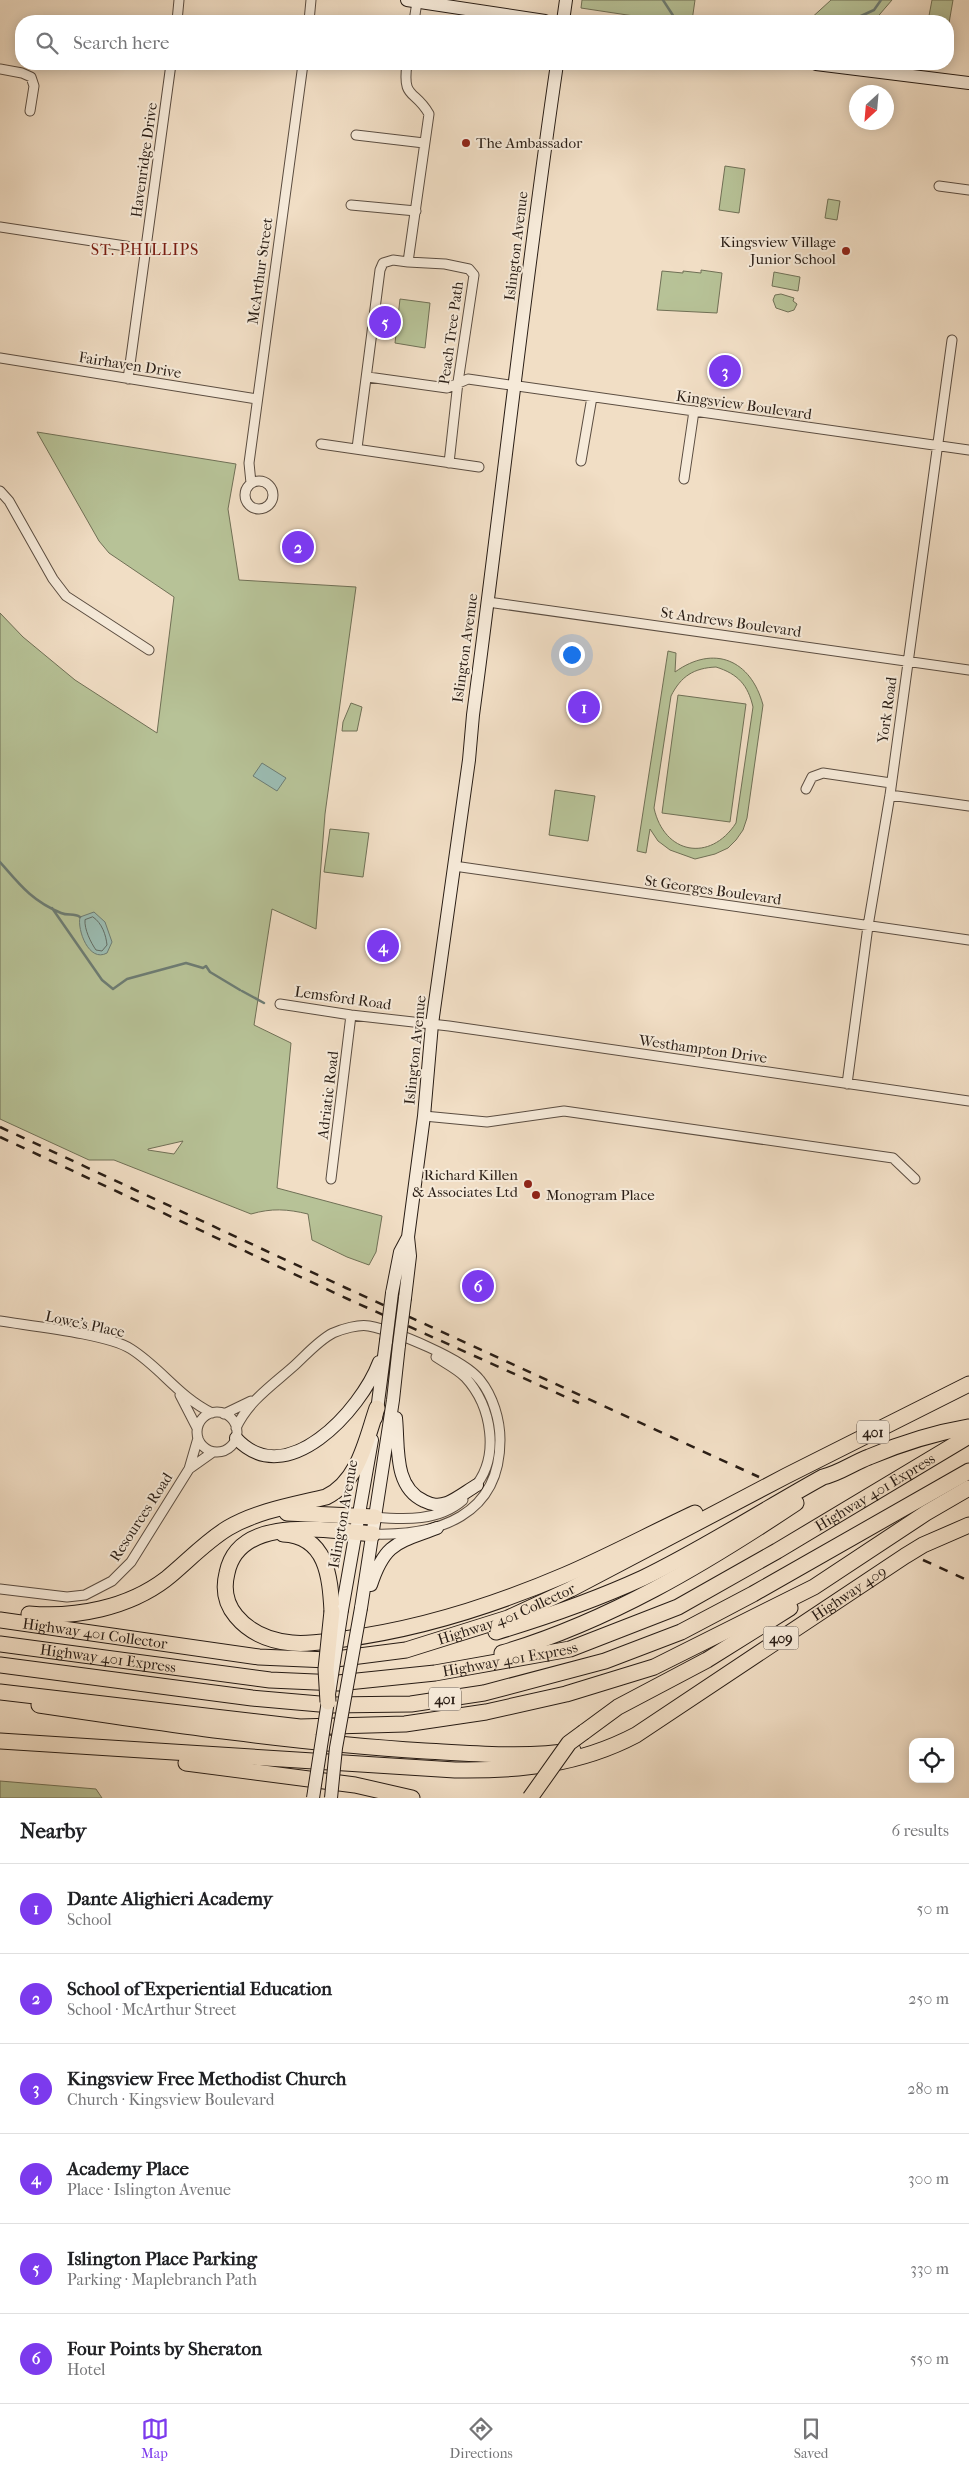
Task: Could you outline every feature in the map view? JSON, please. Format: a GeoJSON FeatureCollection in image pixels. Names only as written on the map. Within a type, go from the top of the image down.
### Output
{"type":"FeatureCollection","features":[{"type":"Feature","properties":{"kind":"highway","name":"Highway 401 Collector"},"geometry":{"type":"LineString","coordinates":[[0,1620],[259,1657],[328,1660],[406,1650],[508,1618],[562,1593],[969,1384]]}},
{"type":"Feature","properties":{"kind":"highway"},"geometry":{"type":"LineString","coordinates":[[0,1612],[49,1616],[72,1614],[118,1604],[142,1594],[164,1580],[228,1528],[253,1517],[326,1497],[341,1488],[356,1466],[377,1408]]}},
{"type":"Feature","properties":{"kind":"highway"},"geometry":{"type":"LineString","coordinates":[[406,1650],[482,1636],[556,1614],[643,1578],[722,1536],[823,1477],[836,1474],[865,1458],[915,1439],[969,1427]]}},
{"type":"Feature","properties":{"kind":"highway","name":"Highway 401 Express"},"geometry":{"type":"LineString","coordinates":[[0,1644],[270,1680],[338,1682],[435,1673],[570,1650],[678,1607],[777,1551],[969,1436]]}},
{"type":"Feature","properties":{"kind":"highway","name":"Highway 401 Express"},"geometry":{"type":"LineString","coordinates":[[0,1665],[252,1698],[331,1705],[411,1704],[484,1693],[605,1661],[681,1632],[753,1594],[969,1472]]}},
{"type":"Feature","properties":{"kind":"highway"},"geometry":{"type":"LineString","coordinates":[[435,1673],[536,1643],[609,1614],[710,1560],[828,1482],[836,1474]]}},
{"type":"Feature","properties":{"kind":"highway","name":"401"},"geometry":{"type":"LineString","coordinates":[[0,1692],[300,1727],[405,1724],[486,1712],[557,1696],[654,1667],[814,1587],[926,1513],[969,1488]]}},
{"type":"Feature","properties":{"kind":"highway"},"geometry":{"type":"LineString","coordinates":[[373,1534],[296,1528],[264,1535],[249,1542],[230,1560],[226,1582],[226,1599],[243,1624],[256,1634],[273,1640],[312,1643],[400,1630],[500,1600],[566,1575],[742,1491],[762,1489]]}},
{"type":"Feature","properties":{"kind":"highway"},"geometry":{"type":"LineString","coordinates":[[253,1517],[309,1513],[375,1517]]}},
{"type":"Feature","properties":{"kind":"highway","name":"Highway 409"},"geometry":{"type":"LineString","coordinates":[[657,1720],[917,1549],[969,1526]]}},
{"type":"Feature","properties":{"kind":"highway"},"geometry":{"type":"LineString","coordinates":[[264,1535],[286,1534],[301,1538],[313,1545],[329,1574],[337,1611],[326,1669],[328,1702]]}},
{"type":"Feature","properties":{"kind":"highway"},"geometry":{"type":"LineString","coordinates":[[530,1798],[569,1743],[618,1707],[707,1660],[784,1612],[814,1587]]}},
{"type":"Feature","properties":{"kind":"highway"},"geometry":{"type":"LineString","coordinates":[[0,1701],[239,1734],[367,1747],[466,1753],[540,1754],[566,1751],[595,1745],[657,1720]]}},
{"type":"Feature","properties":{"kind":"highway"},"geometry":{"type":"LineString","coordinates":[[0,1741],[455,1770],[503,1771],[533,1768],[584,1758],[614,1747],[636,1735],[657,1720]]}},
{"type":"Feature","properties":{"kind":"highway"},"geometry":{"type":"LineString","coordinates":[[84,1746],[157,1759],[355,1785],[412,1798]]}},
{"type":"Feature","properties":{"kind":"highway"},"geometry":{"type":"LineString","coordinates":[[0,1750],[157,1759]]}},
{"type":"Feature","properties":{"kind":"main road"},"geometry":{"type":"LineString","coordinates":[[564,15],[566,0]]}},
{"type":"Feature","properties":{"kind":"main road"},"geometry":{"type":"LineString","coordinates":[[412,1],[505,15]]}},
{"type":"Feature","properties":{"kind":"main road","name":"Islington Avenue"},"geometry":{"type":"LineString","coordinates":[[331,1798],[336,1748],[361,1608],[394,1400],[398,1342],[410,1256],[408,1237],[424,1116],[432,1024],[516,388],[534,222],[556,70]]}},
{"type":"Feature","properties":{"kind":"main road"},"geometry":{"type":"LineString","coordinates":[[864,70],[969,83]]}},
{"type":"Feature","properties":{"kind":"main road","name":"Islington Avenue"},"geometry":{"type":"LineString","coordinates":[[337,1611],[356,1533],[377,1408],[398,1342],[392,1293],[400,1252],[408,1237]]}},
{"type":"Feature","properties":{"kind":"main road"},"geometry":{"type":"LineString","coordinates":[[236,1433],[245,1447],[257,1454],[281,1456],[302,1449],[340,1423],[363,1395],[375,1372],[398,1342]]}},
{"type":"Feature","properties":{"kind":"main road"},"geometry":{"type":"LineString","coordinates":[[394,1400],[400,1468],[409,1489],[422,1500],[435,1506],[447,1503],[477,1485]]}},
{"type":"Feature","properties":{"kind":"main road"},"geometry":{"type":"LineString","coordinates":[[361,1608],[378,1565],[388,1550],[396,1544],[437,1528]]}},
{"type":"Feature","properties":{"kind":"main road"},"geometry":{"type":"LineString","coordinates":[[313,1798],[328,1702]]}},
{"type":"Feature","properties":{"kind":"street"},"geometry":{"type":"LineString","coordinates":[[177,15],[179,0]]}},
{"type":"Feature","properties":{"kind":"street"},"geometry":{"type":"LineString","coordinates":[[309,15],[312,0]]}},
{"type":"Feature","properties":{"kind":"street"},"geometry":{"type":"LineString","coordinates":[[412,1],[413,15]]}},
{"type":"Feature","properties":{"kind":"street"},"geometry":{"type":"LineString","coordinates":[[0,69],[22,73],[31,78],[34,86],[30,111]]}},
{"type":"Feature","properties":{"kind":"street","name":"Havenridge Drive"},"geometry":{"type":"LineString","coordinates":[[128,379],[170,70]]}},
{"type":"Feature","properties":{"kind":"street","name":"McArthur Street"},"geometry":{"type":"LineString","coordinates":[[251,483],[248,468],[302,70]]}},
{"type":"Feature","properties":{"kind":"street"},"geometry":{"type":"LineString","coordinates":[[357,448],[368,377],[380,270],[384,263],[393,260],[408,262],[424,143],[430,114],[425,106],[410,94],[404,83],[406,70]]}},
{"type":"Feature","properties":{"kind":"street"},"geometry":{"type":"LineString","coordinates":[[356,135],[424,143]]}},
{"type":"Feature","properties":{"kind":"street"},"geometry":{"type":"LineString","coordinates":[[939,186],[969,190]]}},
{"type":"Feature","properties":{"kind":"street"},"geometry":{"type":"LineString","coordinates":[[351,205],[416,211]]}},
{"type":"Feature","properties":{"kind":"street"},"geometry":{"type":"LineString","coordinates":[[0,227],[145,249]]}},
{"type":"Feature","properties":{"kind":"street","name":"Peach Tree Path"},"geometry":{"type":"LineString","coordinates":[[408,262],[445,264],[472,272],[474,276],[458,382],[450,463]]}},
{"type":"Feature","properties":{"kind":"street","name":"York Road"},"geometry":{"type":"LineString","coordinates":[[847,1084],[868,926],[890,795],[952,340]]}},
{"type":"Feature","properties":{"kind":"street","name":"Fairhaven Drive"},"geometry":{"type":"LineString","coordinates":[[0,358],[257,399]]}},
{"type":"Feature","properties":{"kind":"street","name":"Kingsview Boulevard"},"geometry":{"type":"LineString","coordinates":[[368,377],[447,388],[468,379],[516,388],[969,450]]}},
{"type":"Feature","properties":{"kind":"street"},"geometry":{"type":"LineString","coordinates":[[581,461],[592,397]]}},
{"type":"Feature","properties":{"kind":"street"},"geometry":{"type":"LineString","coordinates":[[684,479],[694,411]]}},
{"type":"Feature","properties":{"kind":"street"},"geometry":{"type":"LineString","coordinates":[[321,444],[479,467]]}},
{"type":"Feature","properties":{"kind":"street"},"geometry":{"type":"LineString","coordinates":[[0,491],[8,501],[56,584],[66,596],[149,650]]}},
{"type":"Feature","properties":{"kind":"street","name":"St Andrews Boulevard"},"geometry":{"type":"LineString","coordinates":[[488,602],[969,670]]}},
{"type":"Feature","properties":{"kind":"street"},"geometry":{"type":"LineString","coordinates":[[806,790],[812,777],[823,773],[891,783]]}},
{"type":"Feature","properties":{"kind":"street"},"geometry":{"type":"LineString","coordinates":[[890,795],[969,806]]}},
{"type":"Feature","properties":{"kind":"street","name":"St Georges Boulevard"},"geometry":{"type":"LineString","coordinates":[[454,866],[969,940]]}},
{"type":"Feature","properties":{"kind":"street","name":"Lemsford Road"},"geometry":{"type":"LineString","coordinates":[[280,1004],[352,1015],[432,1024]]}},
{"type":"Feature","properties":{"kind":"street","name":"Adriatic Road"},"geometry":{"type":"LineString","coordinates":[[331,1179],[352,1015]]}},
{"type":"Feature","properties":{"kind":"street","name":"Westhampton Drive"},"geometry":{"type":"LineString","coordinates":[[432,1024],[969,1101]]}},
{"type":"Feature","properties":{"kind":"street"},"geometry":{"type":"LineString","coordinates":[[424,1116],[487,1122],[564,1111],[893,1158],[915,1178]]}},
{"type":"Feature","properties":{"kind":"street","name":"Lowe's Place"},"geometry":{"type":"LineString","coordinates":[[0,1321],[100,1338],[129,1347],[154,1365],[177,1391],[196,1405],[212,1413]]}},
{"type":"Feature","properties":{"kind":"street"},"geometry":{"type":"LineString","coordinates":[[258,1398],[224,1414],[212,1413],[202,1418],[197,1428],[198,1438],[204,1447],[212,1452],[223,1451],[231,1446],[241,1417],[258,1398],[331,1334],[347,1328],[367,1325],[464,1376],[476,1392],[486,1414],[490,1450],[484,1474],[477,1485],[447,1512],[400,1519],[375,1517]]}},
{"type":"Feature","properties":{"kind":"street"},"geometry":{"type":"LineString","coordinates":[[373,1534],[437,1528],[466,1515],[476,1506],[492,1482],[500,1454],[495,1407],[480,1379],[459,1363],[398,1342]]}},
{"type":"Feature","properties":{"kind":"street","name":"Lowe's Place"},"geometry":{"type":"LineString","coordinates":[[177,1391],[197,1428]]}},
{"type":"Feature","properties":{"kind":"street"},"geometry":{"type":"LineString","coordinates":[[224,1414],[232,1420],[236,1433]]}},
{"type":"Feature","properties":{"kind":"street","name":"Resources Road"},"geometry":{"type":"LineString","coordinates":[[0,1589],[67,1597],[85,1595],[112,1581],[131,1562],[188,1469],[198,1438]]}},
{"type":"Feature","properties":{"kind":"street","name":"Resources Road"},"geometry":{"type":"LineString","coordinates":[[188,1469],[212,1452]]}},
{"type":"Feature","properties":{"kind":"green space"},"geometry":{"type":"Polygon","coordinates":[[[582,0],[695,0],[693,15],[627,15],[581,8],[582,0]]]}},
{"type":"Feature","properties":{"kind":"green space"},"geometry":{"type":"Polygon","coordinates":[[[831,0],[892,0],[879,15],[815,15],[831,0]]]}},
{"type":"Feature","properties":{"kind":"green space"},"geometry":{"type":"Polygon","coordinates":[[[932,0],[953,0],[950,15],[929,15],[932,0]]]}},
{"type":"Feature","properties":{"kind":"green space"},"geometry":{"type":"Polygon","coordinates":[[[725,166],[745,169],[739,213],[719,210],[725,166]]]}},
{"type":"Feature","properties":{"kind":"green space"},"geometry":{"type":"Polygon","coordinates":[[[828,199],[840,201],[837,220],[825,218],[828,199]]]}},
{"type":"Feature","properties":{"kind":"green space"},"geometry":{"type":"Polygon","coordinates":[[[701,270],[722,273],[717,313],[657,310],[662,271],[701,273],[701,270]]]}},
{"type":"Feature","properties":{"kind":"green space"},"geometry":{"type":"Polygon","coordinates":[[[774,272],[800,277],[798,291],[772,286],[774,272]]]}},
{"type":"Feature","properties":{"kind":"green space"},"geometry":{"type":"Polygon","coordinates":[[[781,294],[794,298],[793,301],[797,304],[794,310],[788,312],[776,308],[773,300],[775,295],[781,294]]]}},
{"type":"Feature","properties":{"kind":"green space"},"geometry":{"type":"Polygon","coordinates":[[[400,299],[430,303],[425,348],[395,343],[400,299]]]}},
{"type":"Feature","properties":{"kind":"green space"},"geometry":{"type":"Polygon","coordinates":[[[37,432],[236,464],[228,509],[239,580],[356,587],[325,814],[316,929],[272,909],[254,1025],[291,1043],[277,1188],[382,1216],[376,1252],[369,1265],[347,1257],[312,1240],[308,1214],[280,1210],[251,1214],[114,1160],[89,1160],[0,1119],[0,613],[23,637],[75,680],[157,733],[174,597],[109,553],[99,541],[37,432]],[[183,1141],[148,1149],[148,1150],[174,1154],[183,1141]]]}},
{"type":"Feature","properties":{"kind":"green space"},"geometry":{"type":"Polygon","coordinates":[[[668,651],[676,653],[675,672],[689,664],[704,659],[717,658],[729,661],[740,667],[750,677],[763,705],[747,818],[743,830],[728,848],[715,854],[695,859],[670,850],[658,841],[650,829],[646,853],[637,851],[668,651]],[[716,667],[695,671],[679,683],[671,696],[654,808],[659,823],[667,835],[677,844],[689,848],[701,848],[714,844],[725,836],[736,823],[753,707],[748,692],[741,681],[716,667]]]}},
{"type":"Feature","properties":{"kind":"green space"},"geometry":{"type":"Polygon","coordinates":[[[678,695],[746,704],[730,822],[662,813],[678,695]]]}},
{"type":"Feature","properties":{"kind":"green space"},"geometry":{"type":"Polygon","coordinates":[[[351,703],[362,707],[357,731],[342,731],[343,722],[351,703]]]}},
{"type":"Feature","properties":{"kind":"green space"},"geometry":{"type":"Polygon","coordinates":[[[555,790],[595,796],[588,841],[549,835],[555,790]]]}},
{"type":"Feature","properties":{"kind":"green space"},"geometry":{"type":"Polygon","coordinates":[[[330,829],[369,833],[363,877],[324,872],[330,829]]]}},
{"type":"Feature","properties":{"kind":"green space"},"geometry":{"type":"Polygon","coordinates":[[[0,1781],[96,1789],[102,1798],[0,1798],[0,1781]]]}},
{"type":"Feature","properties":{"kind":"water"},"geometry":{"type":"Polygon","coordinates":[[[262,763],[286,778],[277,791],[253,776],[262,763]]]}},
{"type":"Feature","properties":{"kind":"water"},"geometry":{"type":"Polygon","coordinates":[[[94,912],[105,922],[112,942],[107,953],[101,955],[90,949],[80,930],[80,917],[94,912]]]}},
{"type":"Feature","properties":{"kind":"waterway"},"geometry":{"type":"LineString","coordinates":[[663,0],[673,15]]}},
{"type":"Feature","properties":{"kind":"waterway"},"geometry":{"type":"LineString","coordinates":[[863,15],[874,10],[881,0]]}},
{"type":"Feature","properties":{"kind":"waterway"},"geometry":{"type":"LineString","coordinates":[[0,862],[34,898],[61,913],[80,917]]}},
{"type":"Feature","properties":{"kind":"waterway"},"geometry":{"type":"LineString","coordinates":[[52,908],[102,980],[113,989],[127,979],[186,963],[203,968],[206,966],[210,972],[240,990]]}},
{"type":"Feature","properties":{"kind":"waterway"},"geometry":{"type":"LineString","coordinates":[[242,991],[264,1003]]}},
{"type":"Feature","properties":{"kind":"railway"},"geometry":{"type":"LineString","coordinates":[[0,1127],[759,1477]]}},
{"type":"Feature","properties":{"kind":"railway"},"geometry":{"type":"LineString","coordinates":[[0,1137],[350,1300],[579,1403]]}},
{"type":"Feature","properties":{"kind":"railway"},"geometry":{"type":"LineString","coordinates":[[923,1560],[969,1581]]}},
{"type":"Feature","properties":{"kind":"place","name":"The Ambassador"},"geometry":{"type":"Point","coordinates":[466,143]}},
{"type":"Feature","properties":{"kind":"place","name":"Kingsview Village Junior School"},"geometry":{"type":"Point","coordinates":[846,251]}},
{"type":"Feature","properties":{"kind":"place","name":"Islington Place Parking"},"geometry":{"type":"Point","coordinates":[385,322]}},
{"type":"Feature","properties":{"kind":"place","name":"Kingsview Free Methodist Church"},"geometry":{"type":"Point","coordinates":[725,371]}},
{"type":"Feature","properties":{"kind":"place","name":"School of Experiential Education"},"geometry":{"type":"Point","coordinates":[298,547]}},
{"type":"Feature","properties":{"kind":"place","name":"Dante Alighieri Academy"},"geometry":{"type":"Point","coordinates":[584,707]}},
{"type":"Feature","properties":{"kind":"place","name":"Academy Place"},"geometry":{"type":"Point","coordinates":[383,946]}},
{"type":"Feature","properties":{"kind":"place","name":"Richard Killen & Associates Ltd"},"geometry":{"type":"Point","coordinates":[528,1184]}},
{"type":"Feature","properties":{"kind":"place","name":"Monogram Place"},"geometry":{"type":"Point","coordinates":[536,1195]}},
{"type":"Feature","properties":{"kind":"place","name":"Four Points by Sheraton"},"geometry":{"type":"Point","coordinates":[478,1286]}},
{"type":"Feature","properties":{"kind":"district","name":"ST. PHILLIPS"},"geometry":{"type":"Point","coordinates":[145,249]}}]}
